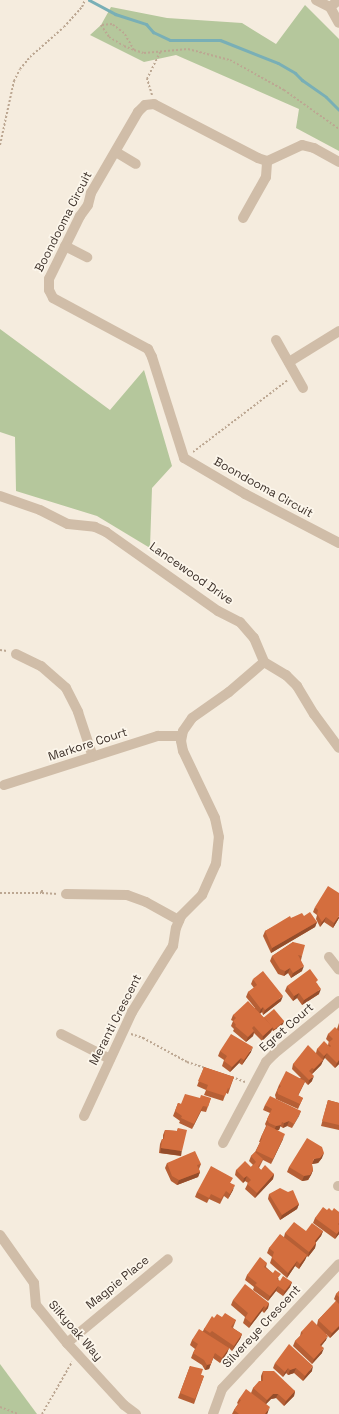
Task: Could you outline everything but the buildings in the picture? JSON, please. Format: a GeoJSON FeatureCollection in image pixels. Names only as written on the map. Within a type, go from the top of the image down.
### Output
{"type":"FeatureCollection","features":[{"type":"Feature","properties":{"kind":"street"},"geometry":{"type":"LineString","coordinates":[[316,0],[330,7],[339,23]]}},
{"type":"Feature","properties":{"kind":"street"},"geometry":{"type":"LineString","coordinates":[[330,7],[339,0]]}},
{"type":"Feature","properties":{"kind":"street"},"geometry":{"type":"LineString","coordinates":[[154,104],[258,158],[267,161],[302,145],[314,148],[339,162]]}},
{"type":"Feature","properties":{"kind":"street","name":"Boondooma Circuit"},"geometry":{"type":"LineString","coordinates":[[154,104],[145,105],[138,112],[91,193],[88,205],[80,216],[48,278],[49,290],[53,298],[148,349],[184,458],[252,498],[339,543]]}},
{"type":"Feature","properties":{"kind":"street"},"geometry":{"type":"LineString","coordinates":[[116,152],[136,164]]}},
{"type":"Feature","properties":{"kind":"street"},"geometry":{"type":"LineString","coordinates":[[243,218],[266,177],[267,161]]}},
{"type":"Feature","properties":{"kind":"street"},"geometry":{"type":"LineString","coordinates":[[65,246],[87,257]]}},
{"type":"Feature","properties":{"kind":"street"},"geometry":{"type":"LineString","coordinates":[[289,362],[339,332]]}},
{"type":"Feature","properties":{"kind":"street"},"geometry":{"type":"LineString","coordinates":[[276,340],[303,388]]}},
{"type":"Feature","properties":{"kind":"street","name":"Lancewood Drive"},"geometry":{"type":"LineString","coordinates":[[0,496],[40,510],[68,524],[95,527],[106,532],[218,611],[245,626],[254,638],[264,662]]}},
{"type":"Feature","properties":{"kind":"street"},"geometry":{"type":"LineString","coordinates":[[16,654],[41,666],[66,688],[78,712],[93,757]]}},
{"type":"Feature","properties":{"kind":"street"},"geometry":{"type":"LineString","coordinates":[[66,894],[127,895],[146,902],[179,920],[184,912],[195,904],[205,889],[216,864],[219,841],[215,818],[186,757],[182,746],[181,736],[185,726],[192,718],[229,692],[264,662],[286,675],[297,686],[314,714],[339,748]]}},
{"type":"Feature","properties":{"kind":"street","name":"Markore Court"},"geometry":{"type":"LineString","coordinates":[[4,785],[158,736],[181,736]]}},
{"type":"Feature","properties":{"kind":"street","name":"Meranti Crescent"},"geometry":{"type":"LineString","coordinates":[[84,1116],[123,1030],[139,999],[173,946],[179,920]]}},
{"type":"Feature","properties":{"kind":"street"},"geometry":{"type":"LineString","coordinates":[[329,957],[339,970]]}},
{"type":"Feature","properties":{"kind":"street","name":"Egret Court"},"geometry":{"type":"LineString","coordinates":[[223,1143],[266,1062],[339,1001]]}},
{"type":"Feature","properties":{"kind":"street"},"geometry":{"type":"LineString","coordinates":[[61,1034],[110,1059]]}},
{"type":"Feature","properties":{"kind":"street","name":"Silkyoak Way"},"geometry":{"type":"LineString","coordinates":[[0,1235],[34,1283],[36,1305],[78,1356],[124,1405],[136,1414]]}},
{"type":"Feature","properties":{"kind":"street","name":"Magpie Place"},"geometry":{"type":"LineString","coordinates":[[67,1343],[168,1259]]}},
{"type":"Feature","properties":{"kind":"street","name":"Silvereye Crescent"},"geometry":{"type":"LineString","coordinates":[[213,1414],[222,1389],[339,1264]]}},
{"type":"Feature","properties":{"kind":"path"},"geometry":{"type":"LineString","coordinates":[[0,143],[14,81],[20,69],[30,57],[69,22],[82,7],[85,0]]}},
{"type":"Feature","properties":{"kind":"path"},"geometry":{"type":"LineString","coordinates":[[134,50],[124,33],[112,24],[101,25],[109,37],[134,50],[144,53],[188,49],[230,60],[284,90],[339,130]]}},
{"type":"Feature","properties":{"kind":"path"},"geometry":{"type":"LineString","coordinates":[[154,104],[147,79],[160,52]]}},
{"type":"Feature","properties":{"kind":"path"},"geometry":{"type":"LineString","coordinates":[[184,458],[296,375]]}},
{"type":"Feature","properties":{"kind":"path"},"geometry":{"type":"LineString","coordinates":[[0,893],[41,893],[42,890],[42,893],[66,894]]}},
{"type":"Feature","properties":{"kind":"path"},"geometry":{"type":"LineString","coordinates":[[123,1030],[143,1038],[187,1062],[206,1069]]}},
{"type":"Feature","properties":{"kind":"path"},"geometry":{"type":"LineString","coordinates":[[230,1076],[252,1086]]}},
{"type":"Feature","properties":{"kind":"path"},"geometry":{"type":"LineString","coordinates":[[42,1414],[69,1365],[78,1356]]}},
{"type":"Feature","properties":{"kind":"path"},"geometry":{"type":"LineString","coordinates":[[0,1407],[18,1414]]}},
{"type":"Feature","properties":{"kind":"green space"},"geometry":{"type":"Polygon","coordinates":[[[305,5],[339,39],[339,151],[296,128],[299,109],[176,55],[144,62],[90,35],[101,25],[111,7],[167,18],[242,23],[276,44],[305,5]]]}},
{"type":"Feature","properties":{"kind":"green space"},"geometry":{"type":"Polygon","coordinates":[[[0,329],[110,410],[144,370],[172,466],[152,488],[150,548],[97,516],[16,491],[15,437],[0,432],[0,329]]]}},
{"type":"Feature","properties":{"kind":"green space"},"geometry":{"type":"Polygon","coordinates":[[[0,1364],[37,1414],[0,1414],[0,1364]]]}},
{"type":"Feature","properties":{"kind":"waterway"},"geometry":{"type":"LineString","coordinates":[[89,0],[115,14],[146,24],[153,32],[170,40],[220,40],[278,63],[295,73],[302,80],[326,97],[339,110]]}}]}
